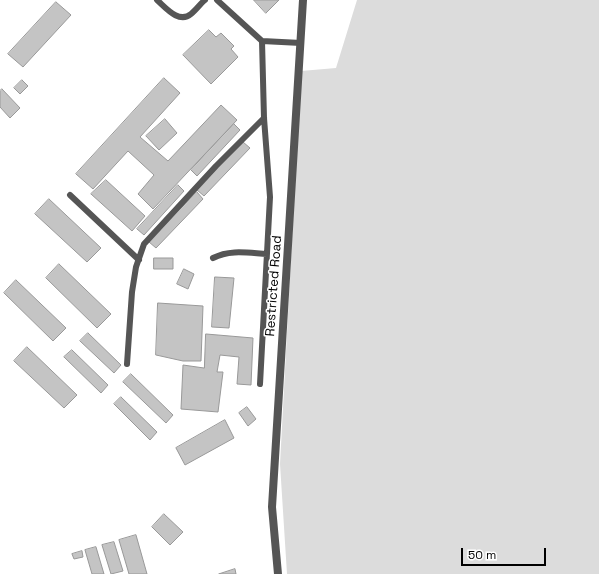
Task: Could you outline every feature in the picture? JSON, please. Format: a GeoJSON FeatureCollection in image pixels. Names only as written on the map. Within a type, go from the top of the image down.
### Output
{"type":"FeatureCollection","features":[{"type":"Feature","properties":{"kind":"street","name":"Restricted Road"},"geometry":{"type":"LineString","coordinates":[[278,574],[272,507],[303,0]]}},
{"type":"Feature","properties":{"kind":"lane"},"geometry":{"type":"LineString","coordinates":[[157,0],[178,17],[184,18],[191,14],[205,0]]}},
{"type":"Feature","properties":{"kind":"lane"},"geometry":{"type":"LineString","coordinates":[[217,0],[262,41],[301,44]]}},
{"type":"Feature","properties":{"kind":"lane"},"geometry":{"type":"LineString","coordinates":[[260,384],[270,197],[264,118],[262,41]]}},
{"type":"Feature","properties":{"kind":"lane"},"geometry":{"type":"LineString","coordinates":[[127,364],[132,292],[136,267],[144,244],[216,166],[264,118]]}},
{"type":"Feature","properties":{"kind":"lane"},"geometry":{"type":"LineString","coordinates":[[70,195],[139,260]]}},
{"type":"Feature","properties":{"kind":"lane"},"geometry":{"type":"LineString","coordinates":[[213,258],[221,253],[230,252],[267,254]]}},
{"type":"Feature","properties":{"kind":"shaded area"},"geometry":{"type":"Polygon","coordinates":[[[357,0],[599,0],[599,574],[287,574],[280,464],[301,71],[336,68],[357,0]]]}},
{"type":"Feature","properties":{"kind":"building"},"geometry":{"type":"Polygon","coordinates":[[[254,0],[279,0],[266,13],[254,0]]]}},
{"type":"Feature","properties":{"kind":"building"},"geometry":{"type":"Polygon","coordinates":[[[56,2],[71,15],[23,67],[8,54],[56,2]]]}},
{"type":"Feature","properties":{"kind":"building"},"geometry":{"type":"Polygon","coordinates":[[[209,30],[216,37],[221,33],[234,46],[231,49],[238,57],[211,84],[183,55],[209,30]]]}},
{"type":"Feature","properties":{"kind":"building"},"geometry":{"type":"Polygon","coordinates":[[[164,78],[180,93],[140,137],[168,161],[221,105],[237,120],[153,209],[138,194],[154,175],[128,151],[93,189],[76,174],[164,78]]]}},
{"type":"Feature","properties":{"kind":"building"},"geometry":{"type":"Polygon","coordinates":[[[22,80],[28,86],[20,94],[14,88],[22,80]]]}},
{"type":"Feature","properties":{"kind":"building"},"geometry":{"type":"Polygon","coordinates":[[[2,89],[20,108],[10,118],[0,107],[0,91],[2,89]]]}},
{"type":"Feature","properties":{"kind":"building"},"geometry":{"type":"Polygon","coordinates":[[[165,119],[177,133],[159,150],[146,136],[165,119]]]}},
{"type":"Feature","properties":{"kind":"building"},"geometry":{"type":"Polygon","coordinates":[[[234,124],[240,130],[197,176],[191,170],[234,124]]]}},
{"type":"Feature","properties":{"kind":"building"},"geometry":{"type":"Polygon","coordinates":[[[243,142],[250,148],[204,196],[197,190],[243,142]]]}},
{"type":"Feature","properties":{"kind":"building"},"geometry":{"type":"Polygon","coordinates":[[[106,180],[145,216],[132,231],[91,194],[106,180]]]}},
{"type":"Feature","properties":{"kind":"building"},"geometry":{"type":"Polygon","coordinates":[[[178,185],[184,191],[144,235],[137,229],[178,185]]]}},
{"type":"Feature","properties":{"kind":"building"},"geometry":{"type":"Polygon","coordinates":[[[197,192],[203,199],[156,248],[149,242],[197,192]]]}},
{"type":"Feature","properties":{"kind":"building"},"geometry":{"type":"Polygon","coordinates":[[[49,199],[101,248],[87,262],[35,214],[49,199]]]}},
{"type":"Feature","properties":{"kind":"building"},"geometry":{"type":"Polygon","coordinates":[[[154,258],[173,258],[173,269],[154,269],[154,258]]]}},
{"type":"Feature","properties":{"kind":"building"},"geometry":{"type":"Polygon","coordinates":[[[59,264],[111,314],[97,328],[46,278],[59,264]]]}},
{"type":"Feature","properties":{"kind":"building"},"geometry":{"type":"Polygon","coordinates":[[[184,269],[194,274],[188,289],[177,284],[184,269]]]}},
{"type":"Feature","properties":{"kind":"building"},"geometry":{"type":"Polygon","coordinates":[[[215,277],[234,278],[229,328],[212,327],[215,277]]]}},
{"type":"Feature","properties":{"kind":"building"},"geometry":{"type":"Polygon","coordinates":[[[16,280],[66,328],[53,341],[4,293],[16,280]]]}},
{"type":"Feature","properties":{"kind":"building"},"geometry":{"type":"Polygon","coordinates":[[[158,303],[203,306],[201,361],[183,361],[156,355],[158,303]]]}},
{"type":"Feature","properties":{"kind":"building"},"geometry":{"type":"Polygon","coordinates":[[[88,333],[121,365],[114,373],[80,341],[88,333]]]}},
{"type":"Feature","properties":{"kind":"building"},"geometry":{"type":"Polygon","coordinates":[[[206,334],[253,338],[251,385],[237,384],[239,357],[220,355],[217,372],[223,372],[218,412],[181,409],[183,365],[204,368],[206,334]]]}},
{"type":"Feature","properties":{"kind":"building"},"geometry":{"type":"Polygon","coordinates":[[[27,347],[77,395],[64,408],[14,361],[27,347]]]}},
{"type":"Feature","properties":{"kind":"building"},"geometry":{"type":"Polygon","coordinates":[[[72,350],[108,385],[101,393],[64,357],[72,350]]]}},
{"type":"Feature","properties":{"kind":"building"},"geometry":{"type":"Polygon","coordinates":[[[131,374],[173,415],[166,423],[123,382],[131,374]]]}},
{"type":"Feature","properties":{"kind":"building"},"geometry":{"type":"Polygon","coordinates":[[[121,397],[157,432],[150,440],[114,404],[121,397]]]}},
{"type":"Feature","properties":{"kind":"building"},"geometry":{"type":"Polygon","coordinates":[[[247,407],[256,419],[248,426],[239,413],[247,407]]]}},
{"type":"Feature","properties":{"kind":"building"},"geometry":{"type":"Polygon","coordinates":[[[225,420],[234,438],[185,465],[176,448],[225,420]]]}},
{"type":"Feature","properties":{"kind":"building"},"geometry":{"type":"Polygon","coordinates":[[[164,514],[183,532],[170,545],[152,527],[164,514]]]}},
{"type":"Feature","properties":{"kind":"building"},"geometry":{"type":"Polygon","coordinates":[[[136,535],[147,574],[129,574],[119,540],[136,535]]]}},
{"type":"Feature","properties":{"kind":"building"},"geometry":{"type":"Polygon","coordinates":[[[114,542],[123,571],[111,574],[102,545],[114,542]]]}},
{"type":"Feature","properties":{"kind":"building"},"geometry":{"type":"Polygon","coordinates":[[[96,547],[104,574],[92,574],[85,550],[96,547]]]}},
{"type":"Feature","properties":{"kind":"building"},"geometry":{"type":"Polygon","coordinates":[[[82,551],[83,557],[74,559],[72,554],[82,551]]]}},
{"type":"Feature","properties":{"kind":"building"},"geometry":{"type":"Polygon","coordinates":[[[235,569],[236,574],[219,574],[235,569]]]}}]}
